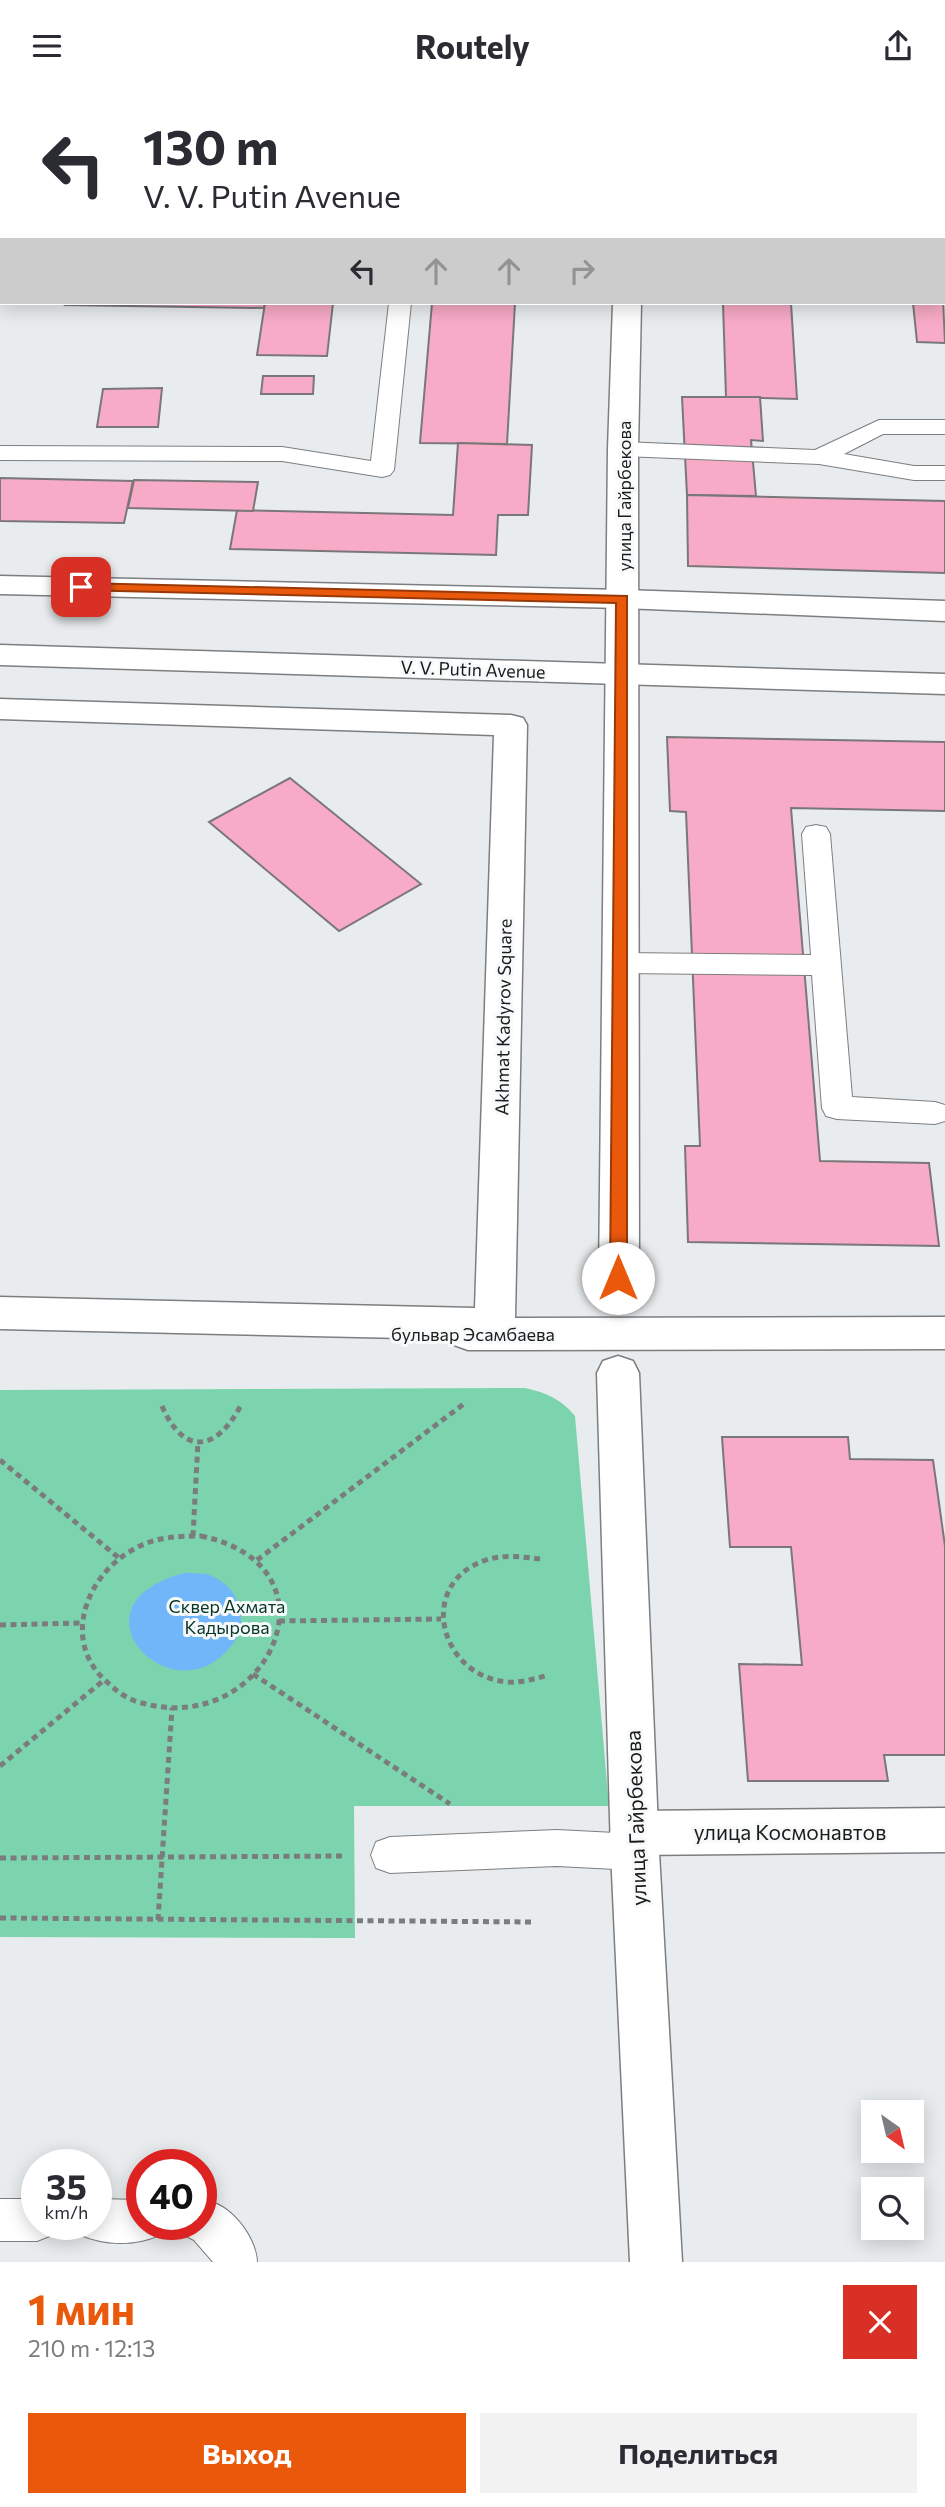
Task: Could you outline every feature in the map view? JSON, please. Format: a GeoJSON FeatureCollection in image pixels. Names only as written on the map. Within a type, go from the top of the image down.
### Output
{"type":"FeatureCollection","features":[{"type":"Feature","properties":{"kind":"street","name":"улица Гайрбекова"},"geometry":{"type":"LineString","coordinates":[[618,1278],[623,449],[627,305]]}},
{"type":"Feature","properties":{"kind":"street"},"geometry":{"type":"LineString","coordinates":[[0,585],[623,599],[945,611]]}},
{"type":"Feature","properties":{"kind":"street","name":"V. V. Putin Avenue"},"geometry":{"type":"LineString","coordinates":[[0,655],[945,684]]}},
{"type":"Feature","properties":{"kind":"street","name":"Akhmat Kadyrov Square"},"geometry":{"type":"LineString","coordinates":[[0,709],[511,725],[495,1324],[0,1313]]}},
{"type":"Feature","properties":{"kind":"street","name":"бульвар Эсамбаева"},"geometry":{"type":"LineString","coordinates":[[0,1335],[945,1333]]}},
{"type":"Feature","properties":{"kind":"street","name":"улица Гайрбекова"},"geometry":{"type":"LineString","coordinates":[[618,1373],[635,1842],[656,2262]]}},
{"type":"Feature","properties":{"kind":"street","name":"улица Космонавтов"},"geometry":{"type":"LineString","coordinates":[[635,1842],[945,1830]]}},
{"type":"Feature","properties":{"kind":"lane"},"geometry":{"type":"LineString","coordinates":[[0,453],[282,454],[383,470],[400,305]]}},
{"type":"Feature","properties":{"kind":"lane"},"geometry":{"type":"LineString","coordinates":[[819,457],[879,427],[945,427]]}},
{"type":"Feature","properties":{"kind":"lane"},"geometry":{"type":"LineString","coordinates":[[623,449],[819,457],[914,473],[945,473]]}},
{"type":"Feature","properties":{"kind":"lane"},"geometry":{"type":"LineString","coordinates":[[816,834],[837,1108],[935,1113]]}},
{"type":"Feature","properties":{"kind":"lane"},"geometry":{"type":"LineString","coordinates":[[621,963],[825,965]]}},
{"type":"Feature","properties":{"kind":"lane"},"geometry":{"type":"LineString","coordinates":[[390,1855],[635,1842]]}},
{"type":"Feature","properties":{"kind":"lane"},"geometry":{"type":"LineString","coordinates":[[0,2220],[21,2220]]}},
{"type":"Feature","properties":{"kind":"lane"},"geometry":{"type":"LineString","coordinates":[[217,2232],[235,2250],[235,2262]]}},
{"type":"Feature","properties":{"kind":"path"},"geometry":{"type":"LineString","coordinates":[[257,1560],[465,1403]]}},
{"type":"Feature","properties":{"kind":"path"},"geometry":{"type":"LineString","coordinates":[[162,1406],[167,1422],[175,1434],[207,1442],[223,1435],[234,1422],[241,1405]]}},
{"type":"Feature","properties":{"kind":"path"},"geometry":{"type":"LineString","coordinates":[[193,1536],[198,1441]]}},
{"type":"Feature","properties":{"kind":"path"},"geometry":{"type":"LineString","coordinates":[[0,1460],[119,1558]]}},
{"type":"Feature","properties":{"kind":"path"},"geometry":{"type":"LineString","coordinates":[[193,1536],[231,1544],[257,1560],[274,1583],[281,1612],[276,1640],[261,1667],[236,1689],[205,1703],[172,1708],[140,1703],[113,1689],[92,1668],[82,1642],[82,1623],[92,1587],[101,1573],[119,1558],[137,1547],[168,1537],[193,1536]]}},
{"type":"Feature","properties":{"kind":"path"},"geometry":{"type":"LineString","coordinates":[[540,1559],[512,1555],[484,1561],[461,1574],[446,1595],[441,1619],[447,1644],[463,1664],[488,1678],[517,1683],[545,1676]]}},
{"type":"Feature","properties":{"kind":"path"},"geometry":{"type":"LineString","coordinates":[[279,1621],[441,1619]]}},
{"type":"Feature","properties":{"kind":"path"},"geometry":{"type":"LineString","coordinates":[[0,1625],[82,1623]]}},
{"type":"Feature","properties":{"kind":"path"},"geometry":{"type":"LineString","coordinates":[[253,1674],[452,1806],[457,1853]]}},
{"type":"Feature","properties":{"kind":"path"},"geometry":{"type":"LineString","coordinates":[[0,1766],[104,1680]]}},
{"type":"Feature","properties":{"kind":"path"},"geometry":{"type":"LineString","coordinates":[[158,1920],[172,1708]]}},
{"type":"Feature","properties":{"kind":"path"},"geometry":{"type":"LineString","coordinates":[[0,1858],[390,1855]]}},
{"type":"Feature","properties":{"kind":"path"},"geometry":{"type":"LineString","coordinates":[[0,1918],[535,1922]]}},
{"type":"Feature","properties":{"kind":"green space","name":"Сквер Ахмата Кадырова"},"geometry":{"type":"Polygon","coordinates":[[[525,1388],[553,1397],[575,1416],[609,1806],[354,1806],[355,1938],[0,1937],[0,1390],[525,1388]]]}},
{"type":"Feature","properties":{"kind":"water"},"geometry":{"type":"Polygon","coordinates":[[[184,1573],[206,1574],[225,1584],[237,1601],[241,1622],[234,1642],[210,1664],[185,1670],[160,1665],[141,1651],[130,1631],[131,1609],[148,1589],[184,1573]]]}},
{"type":"Feature","properties":{"kind":"building"},"geometry":{"type":"Polygon","coordinates":[[[65,305],[265,305],[264,308],[65,305]]]}},
{"type":"Feature","properties":{"kind":"building"},"geometry":{"type":"Polygon","coordinates":[[[265,305],[333,305],[327,356],[257,355],[265,305]]]}},
{"type":"Feature","properties":{"kind":"building"},"geometry":{"type":"Polygon","coordinates":[[[432,305],[515,305],[507,444],[420,443],[432,305]]]}},
{"type":"Feature","properties":{"kind":"building"},"geometry":{"type":"Polygon","coordinates":[[[723,305],[791,305],[797,399],[726,397],[723,305]]]}},
{"type":"Feature","properties":{"kind":"building"},"geometry":{"type":"Polygon","coordinates":[[[913,305],[943,305],[945,343],[917,342],[913,305]]]}},
{"type":"Feature","properties":{"kind":"building"},"geometry":{"type":"Polygon","coordinates":[[[263,376],[314,376],[313,394],[261,394],[263,376]]]}},
{"type":"Feature","properties":{"kind":"building"},"geometry":{"type":"Polygon","coordinates":[[[162,388],[158,427],[97,427],[103,389],[162,388]]]}},
{"type":"Feature","properties":{"kind":"building"},"geometry":{"type":"Polygon","coordinates":[[[682,397],[760,397],[763,441],[751,440],[756,496],[687,495],[682,397]]]}},
{"type":"Feature","properties":{"kind":"building"},"geometry":{"type":"Polygon","coordinates":[[[458,443],[532,445],[528,515],[498,515],[496,555],[230,549],[237,510],[453,515],[458,443]]]}},
{"type":"Feature","properties":{"kind":"building"},"geometry":{"type":"Polygon","coordinates":[[[0,478],[133,481],[124,523],[0,521],[0,478]]]}},
{"type":"Feature","properties":{"kind":"building"},"geometry":{"type":"Polygon","coordinates":[[[134,480],[258,482],[253,511],[128,508],[134,480]]]}},
{"type":"Feature","properties":{"kind":"building"},"geometry":{"type":"Polygon","coordinates":[[[687,495],[945,501],[945,573],[688,566],[687,495]]]}},
{"type":"Feature","properties":{"kind":"building"},"geometry":{"type":"Polygon","coordinates":[[[667,737],[945,742],[945,811],[791,808],[820,1161],[929,1163],[939,1246],[688,1242],[685,1146],[700,1146],[686,812],[670,811],[667,737]]]}},
{"type":"Feature","properties":{"kind":"building"},"geometry":{"type":"Polygon","coordinates":[[[290,778],[421,884],[339,931],[209,822],[290,778]]]}},
{"type":"Feature","properties":{"kind":"building"},"geometry":{"type":"Polygon","coordinates":[[[722,1437],[848,1437],[850,1459],[933,1460],[945,1546],[945,1755],[884,1755],[888,1781],[748,1781],[739,1664],[802,1665],[791,1547],[730,1547],[722,1437]]]}},
{"type":"Feature","properties":{"kind":"route"},"geometry":{"type":"LineString","coordinates":[[81,587],[623,599],[618,1278]]}}]}
